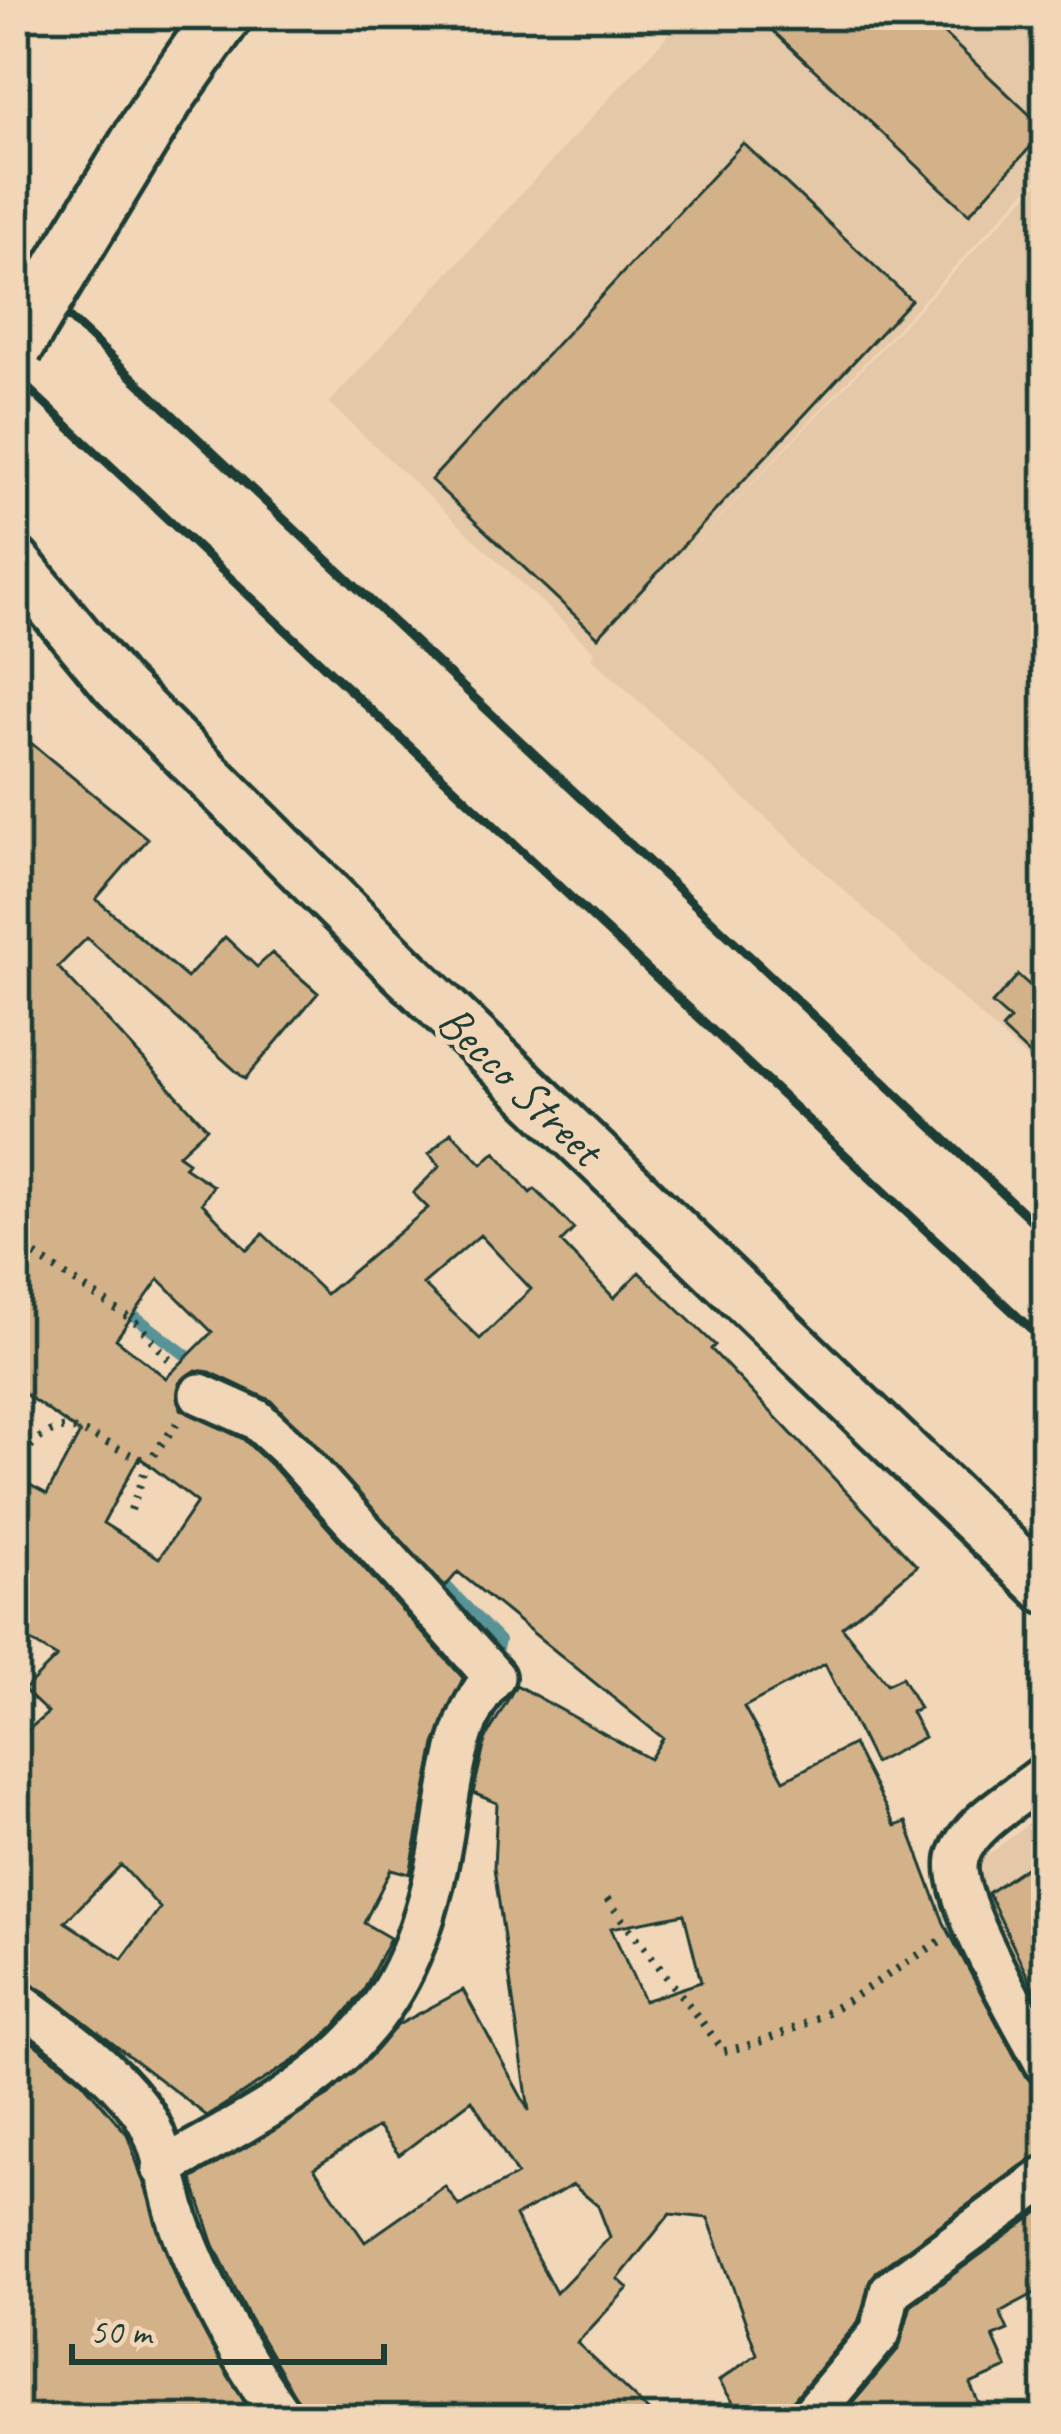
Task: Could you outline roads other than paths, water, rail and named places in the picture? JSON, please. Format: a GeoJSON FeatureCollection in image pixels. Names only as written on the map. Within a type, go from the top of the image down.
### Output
{"type":"FeatureCollection","features":[{"type":"Feature","properties":{"kind":"main road"},"geometry":{"type":"LineString","coordinates":[[15,347],[165,99],[224,15]]}},
{"type":"Feature","properties":{"kind":"street","name":"Becco Street"},"geometry":{"type":"LineString","coordinates":[[15,562],[116,684],[353,920],[1046,1588]]}},
{"type":"Feature","properties":{"kind":"street"},"geometry":{"type":"LineString","coordinates":[[162,2168],[287,2100],[383,2012],[435,1879],[454,1762],[482,1690],[494,1677],[293,1453],[256,1419],[200,1394]]}},
{"type":"Feature","properties":{"kind":"street"},"geometry":{"type":"LineString","coordinates":[[1046,1774],[968,1838],[956,1859],[964,1902],[1046,2066]]}},
{"type":"Feature","properties":{"kind":"street"},"geometry":{"type":"LineString","coordinates":[[15,1999],[88,2051],[141,2111],[183,2234],[264,2393],[284,2419]]}},
{"type":"Feature","properties":{"kind":"street"},"geometry":{"type":"LineString","coordinates":[[808,2419],[880,2333],[890,2291],[1046,2177]]}},
{"type":"Feature","properties":{"kind":"waterway"},"geometry":{"type":"LineString","coordinates":[[120,1305],[233,1391]]}},
{"type":"Feature","properties":{"kind":"waterway"},"geometry":{"type":"LineString","coordinates":[[357,1498],[408,1546]]}},
{"type":"Feature","properties":{"kind":"waterway"},"geometry":{"type":"LineString","coordinates":[[434,1574],[499,1641],[492,1665]]}},
{"type":"Feature","properties":{"kind":"waterway"},"geometry":{"type":"LineString","coordinates":[[1015,1968],[1039,2014]]}},
{"type":"Feature","properties":{"kind":"railway"},"geometry":{"type":"LineString","coordinates":[[15,267],[1046,1234]]}},
{"type":"Feature","properties":{"kind":"railway"},"geometry":{"type":"LineString","coordinates":[[15,376],[1046,1343]]}}]}
